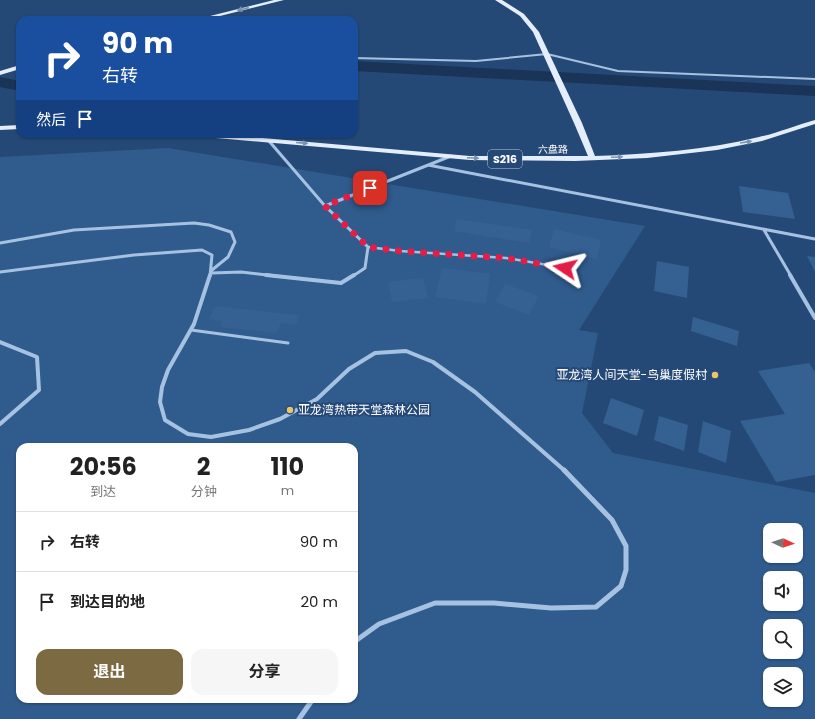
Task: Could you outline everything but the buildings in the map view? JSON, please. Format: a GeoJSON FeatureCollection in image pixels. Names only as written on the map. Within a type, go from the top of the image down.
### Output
{"type":"FeatureCollection","features":[{"type":"Feature","properties":{"kind":"main road"},"geometry":{"type":"LineString","coordinates":[[214,16],[281,0]]}},
{"type":"Feature","properties":{"kind":"main road"},"geometry":{"type":"LineString","coordinates":[[498,0],[522,15],[536,32],[578,123],[592,158]]}},
{"type":"Feature","properties":{"kind":"main road"},"geometry":{"type":"LineString","coordinates":[[0,73],[16,68]]}},
{"type":"Feature","properties":{"kind":"main road","name":"六盘路"},"geometry":{"type":"LineString","coordinates":[[244,138],[451,156],[505,159],[592,158],[664,154],[752,141],[815,122]]}},
{"type":"Feature","properties":{"kind":"main road"},"geometry":{"type":"LineString","coordinates":[[0,128],[16,127]]}},
{"type":"Feature","properties":{"kind":"street"},"geometry":{"type":"LineString","coordinates":[[212,272],[241,272],[341,283],[364,268],[368,247],[325,206],[269,140]]}},
{"type":"Feature","properties":{"kind":"street"},"geometry":{"type":"LineString","coordinates":[[325,206],[451,156]]}},
{"type":"Feature","properties":{"kind":"street"},"geometry":{"type":"LineString","coordinates":[[428,165],[815,239]]}},
{"type":"Feature","properties":{"kind":"street"},"geometry":{"type":"LineString","coordinates":[[0,243],[74,230],[194,223],[209,225],[231,232],[236,242],[228,257],[212,272]]}},
{"type":"Feature","properties":{"kind":"street"},"geometry":{"type":"LineString","coordinates":[[764,230],[815,318]]}},
{"type":"Feature","properties":{"kind":"street"},"geometry":{"type":"LineString","coordinates":[[0,272],[134,255],[202,250],[212,255],[212,272],[191,330],[166,372],[160,398],[165,420],[188,434],[211,437],[250,430],[280,419],[317,399],[349,369],[375,353],[406,351],[433,362],[475,392],[532,441],[574,480],[612,520],[626,546],[626,570],[621,586],[596,607],[551,608],[494,604],[435,604],[379,624],[358,639]]}},
{"type":"Feature","properties":{"kind":"street"},"geometry":{"type":"LineString","coordinates":[[0,342],[37,356],[39,390],[0,424]]}},
{"type":"Feature","properties":{"kind":"street"},"geometry":{"type":"LineString","coordinates":[[299,719],[310,703]]}},
{"type":"Feature","properties":{"kind":"lane"},"geometry":{"type":"LineString","coordinates":[[358,58],[476,61],[548,57],[618,71],[815,79]]}},
{"type":"Feature","properties":{"kind":"lane"},"geometry":{"type":"LineString","coordinates":[[368,247],[400,251],[506,258],[565,268]]}},
{"type":"Feature","properties":{"kind":"lane"},"geometry":{"type":"LineString","coordinates":[[191,330],[288,343]]}},
{"type":"Feature","properties":{"kind":"shaded area","name":"亚龙湾热带天堂森林公园"},"geometry":{"type":"Polygon","coordinates":[[[168,148],[645,226],[579,330],[598,333],[582,413],[613,453],[815,493],[815,719],[0,719],[0,157],[168,148]]]}},
{"type":"Feature","properties":{"kind":"waterway"},"geometry":{"type":"LineString","coordinates":[[358,66],[815,91]]}},
{"type":"Feature","properties":{"kind":"waterway"},"geometry":{"type":"LineString","coordinates":[[0,82],[16,85]]}},
{"type":"Feature","properties":{"kind":"place","name":"亚龙湾人间天堂-鸟巢度假村"},"geometry":{"type":"Point","coordinates":[715,375]}},
{"type":"Feature","properties":{"kind":"place","name":"亚龙湾热带天堂森林公园"},"geometry":{"type":"Point","coordinates":[290,410]}},
{"type":"Feature","properties":{"kind":"route"},"geometry":{"type":"LineString","coordinates":[[370,188],[325,206],[368,247],[400,251],[506,258],[565,268]]}}]}
